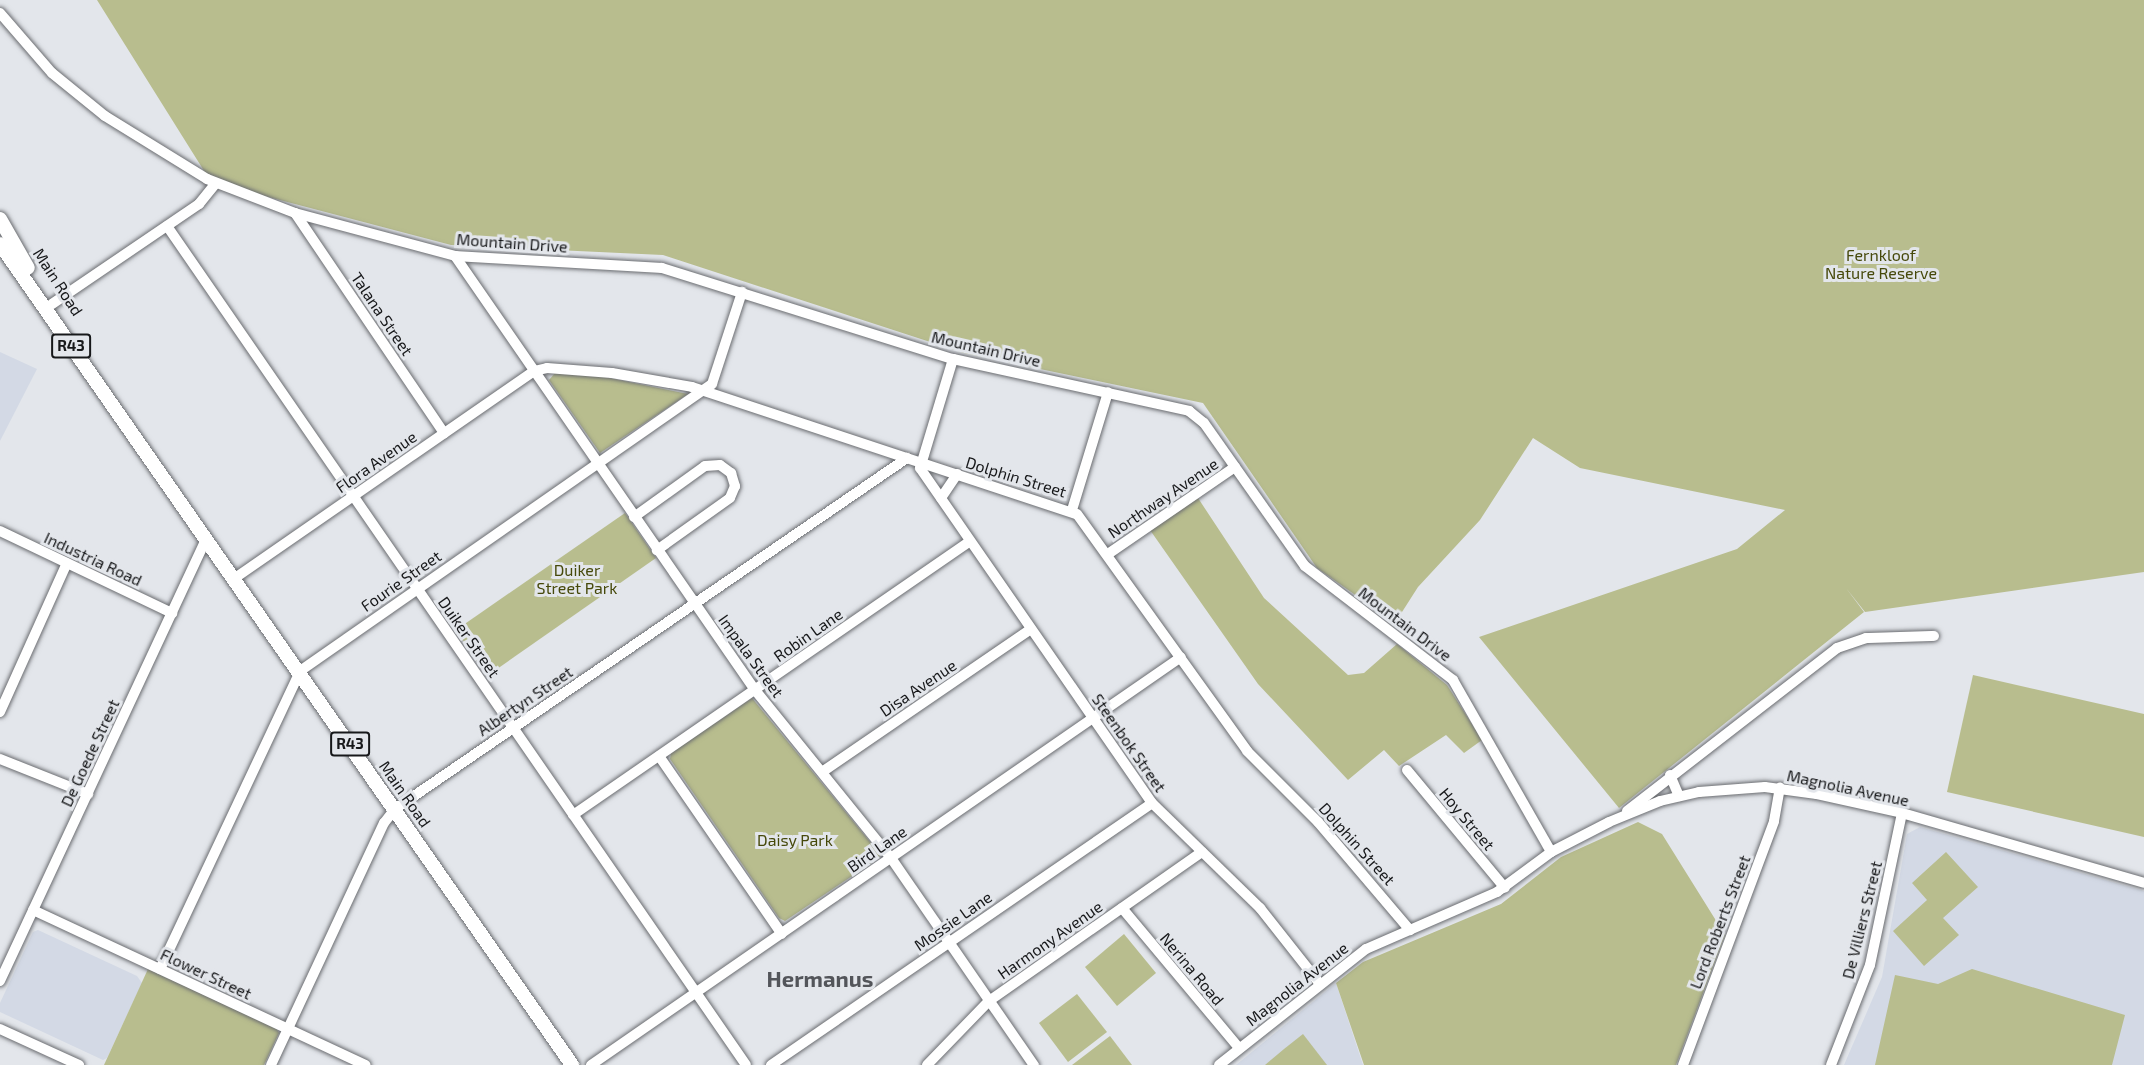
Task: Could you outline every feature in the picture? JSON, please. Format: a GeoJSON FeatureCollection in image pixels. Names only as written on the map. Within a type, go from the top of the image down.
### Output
{"type":"FeatureCollection","features":[{"type":"Feature","properties":{"kind":"main road","name":"Main Road"},"geometry":{"type":"LineString","coordinates":[[0,219],[128,423],[572,1065]]}},
{"type":"Feature","properties":{"kind":"main road","name":"Main Road"},"geometry":{"type":"LineString","coordinates":[[0,244],[108,400],[128,423]]}},
{"type":"Feature","properties":{"kind":"street","name":"Mountain Drive"},"geometry":{"type":"LineString","coordinates":[[0,13],[28,47]]}},
{"type":"Feature","properties":{"kind":"street","name":"Mountain Drive"},"geometry":{"type":"LineString","coordinates":[[0,21],[91,107],[216,183],[295,213],[455,256],[662,268],[953,359],[1108,392],[1195,414],[1312,573],[1453,680],[1551,852]]}},
{"type":"Feature","properties":{"kind":"street"},"geometry":{"type":"LineString","coordinates":[[52,304],[206,199],[216,183]]}},
{"type":"Feature","properties":{"kind":"street","name":"Talana Street"},"geometry":{"type":"LineString","coordinates":[[295,213],[444,433]]}},
{"type":"Feature","properties":{"kind":"street","name":"Duiker Street"},"geometry":{"type":"LineString","coordinates":[[166,226],[746,1065]]}},
{"type":"Feature","properties":{"kind":"street","name":"Impala Street"},"geometry":{"type":"LineString","coordinates":[[455,256],[755,690],[891,858],[1034,1065]]}},
{"type":"Feature","properties":{"kind":"street","name":"Fourie Street"},"geometry":{"type":"LineString","coordinates":[[160,969],[300,671],[712,384],[742,292]]}},
{"type":"Feature","properties":{"kind":"street"},"geometry":{"type":"LineString","coordinates":[[920,462],[953,359]]}},
{"type":"Feature","properties":{"kind":"street","name":"Dolphin Street"},"geometry":{"type":"LineString","coordinates":[[534,371],[547,368],[612,373],[703,391],[1072,510],[1086,523],[1247,752],[1318,822],[1410,930]]}},
{"type":"Feature","properties":{"kind":"street","name":"Flora Avenue"},"geometry":{"type":"LineString","coordinates":[[235,578],[534,371]]}},
{"type":"Feature","properties":{"kind":"street"},"geometry":{"type":"LineString","coordinates":[[1072,510],[1108,392]]}},
{"type":"Feature","properties":{"kind":"street","name":"Albertyn Street"},"geometry":{"type":"LineString","coordinates":[[272,1065],[384,823],[395,809],[907,458]]}},
{"type":"Feature","properties":{"kind":"street","name":"Steenbok Street"},"geometry":{"type":"LineString","coordinates":[[920,462],[920,468],[1152,802],[1260,908],[1320,984]]}},
{"type":"Feature","properties":{"kind":"street"},"geometry":{"type":"LineString","coordinates":[[634,517],[705,466],[720,465],[731,473],[735,486],[730,498],[657,550]]}},
{"type":"Feature","properties":{"kind":"street","name":"Northway Avenue"},"geometry":{"type":"LineString","coordinates":[[1108,554],[1235,467]]}},
{"type":"Feature","properties":{"kind":"street"},"geometry":{"type":"LineString","coordinates":[[941,498],[957,474]]}},
{"type":"Feature","properties":{"kind":"street","name":"Industria Road"},"geometry":{"type":"LineString","coordinates":[[0,531],[172,613]]}},
{"type":"Feature","properties":{"kind":"street","name":"De Goede Street"},"geometry":{"type":"LineString","coordinates":[[0,981],[207,538]]}},
{"type":"Feature","properties":{"kind":"street","name":"Robin Lane"},"geometry":{"type":"LineString","coordinates":[[573,815],[970,541]]}},
{"type":"Feature","properties":{"kind":"street"},"geometry":{"type":"LineString","coordinates":[[0,712],[67,563]]}},
{"type":"Feature","properties":{"kind":"street","name":"Disa Avenue"},"geometry":{"type":"LineString","coordinates":[[822,772],[1031,629]]}},
{"type":"Feature","properties":{"kind":"street"},"geometry":{"type":"LineString","coordinates":[[1623,816],[1670,775],[1837,648],[1866,638],[1934,636]]}},
{"type":"Feature","properties":{"kind":"street","name":"Bird Lane"},"geometry":{"type":"LineString","coordinates":[[591,1065],[1181,657]]}},
{"type":"Feature","properties":{"kind":"street"},"geometry":{"type":"LineString","coordinates":[[659,756],[782,934]]}},
{"type":"Feature","properties":{"kind":"street"},"geometry":{"type":"LineString","coordinates":[[0,759],[88,794]]}},
{"type":"Feature","properties":{"kind":"street","name":"Hoy Street"},"geometry":{"type":"LineString","coordinates":[[1407,770],[1505,888]]}},
{"type":"Feature","properties":{"kind":"street"},"geometry":{"type":"LineString","coordinates":[[1670,775],[1679,796]]}},
{"type":"Feature","properties":{"kind":"street","name":"Magnolia Avenue"},"geometry":{"type":"LineString","coordinates":[[1219,1065],[1366,949],[1505,888],[1551,852],[1623,816],[1679,796],[1735,788],[1780,788],[1902,813],[2144,883]]}},
{"type":"Feature","properties":{"kind":"street","name":"Lord Roberts Street"},"geometry":{"type":"LineString","coordinates":[[1683,1065],[1774,821],[1780,788]]}},
{"type":"Feature","properties":{"kind":"street","name":"Mossie Lane"},"geometry":{"type":"LineString","coordinates":[[771,1065],[1152,802]]}},
{"type":"Feature","properties":{"kind":"street","name":"De Villiers Street"},"geometry":{"type":"LineString","coordinates":[[1831,1065],[1870,965],[1902,813]]}},
{"type":"Feature","properties":{"kind":"street","name":"Harmony Avenue"},"geometry":{"type":"LineString","coordinates":[[927,1065],[989,1001],[1202,852]]}},
{"type":"Feature","properties":{"kind":"street","name":"Nerina Road"},"geometry":{"type":"LineString","coordinates":[[1122,908],[1239,1048]]}},
{"type":"Feature","properties":{"kind":"street","name":"Flower Street"},"geometry":{"type":"LineString","coordinates":[[33,910],[366,1065]]}},
{"type":"Feature","properties":{"kind":"street"},"geometry":{"type":"LineString","coordinates":[[0,1029],[79,1065]]}},
{"type":"Feature","properties":{"kind":"shaded area"},"geometry":{"type":"Polygon","coordinates":[[[0,352],[37,369],[0,441],[0,352]]]}},
{"type":"Feature","properties":{"kind":"shaded area"},"geometry":{"type":"Polygon","coordinates":[[[1920,827],[2144,891],[2144,1065],[1844,1065],[1882,977],[1907,834],[1920,827]]]}},
{"type":"Feature","properties":{"kind":"shaded area"},"geometry":{"type":"Polygon","coordinates":[[[38,930],[137,976],[142,983],[107,1058],[103,1060],[0,1012],[0,1003],[33,932],[38,930]]]}},
{"type":"Feature","properties":{"kind":"shaded area"},"geometry":{"type":"Polygon","coordinates":[[[1336,983],[1363,1065],[1236,1065],[1336,983]]]}},
{"type":"Feature","properties":{"kind":"green space","name":"Fernkloof Nature Reserve"},"geometry":{"type":"Polygon","coordinates":[[[97,0],[2144,0],[2144,572],[1865,612],[1846,588],[1864,612],[1619,808],[1479,637],[1737,549],[1785,510],[1580,468],[1533,438],[1480,520],[1418,587],[1395,623],[1317,568],[1203,403],[964,353],[663,255],[451,245],[211,182],[97,0]]]}},
{"type":"Feature","properties":{"kind":"green space"},"geometry":{"type":"Polygon","coordinates":[[[555,373],[600,376],[688,394],[600,453],[549,380],[555,373]]]}},
{"type":"Feature","properties":{"kind":"green space"},"geometry":{"type":"Polygon","coordinates":[[[1198,498],[1264,598],[1348,675],[1364,673],[1397,644],[1447,685],[1482,740],[1464,753],[1446,735],[1399,766],[1384,750],[1348,780],[1258,684],[1150,530],[1198,498]]]}},
{"type":"Feature","properties":{"kind":"green space","name":"Duiker Street Park"},"geometry":{"type":"Polygon","coordinates":[[[625,513],[656,558],[487,676],[456,630],[625,513]]]}},
{"type":"Feature","properties":{"kind":"green space"},"geometry":{"type":"Polygon","coordinates":[[[1973,675],[2144,714],[2144,837],[1947,792],[1973,675]]]}},
{"type":"Feature","properties":{"kind":"green space","name":"Daisy Park"},"geometry":{"type":"Polygon","coordinates":[[[752,698],[880,854],[879,858],[785,921],[779,918],[670,759],[671,753],[752,698]]]}},
{"type":"Feature","properties":{"kind":"green space"},"geometry":{"type":"Polygon","coordinates":[[[1638,822],[1662,834],[1725,935],[1676,1065],[1364,1065],[1336,983],[1363,962],[1501,904],[1561,857],[1638,822]]]}},
{"type":"Feature","properties":{"kind":"green space"},"geometry":{"type":"Polygon","coordinates":[[[1946,852],[1978,887],[1943,918],[1959,935],[1924,966],[1893,931],[1927,900],[1912,883],[1946,852]]]}},
{"type":"Feature","properties":{"kind":"green space"},"geometry":{"type":"Polygon","coordinates":[[[1124,934],[1156,973],[1117,1006],[1085,967],[1124,934]]]}},
{"type":"Feature","properties":{"kind":"green space"},"geometry":{"type":"Polygon","coordinates":[[[148,969],[276,1028],[279,1033],[264,1065],[104,1065],[148,969]]]}},
{"type":"Feature","properties":{"kind":"green space"},"geometry":{"type":"Polygon","coordinates":[[[1972,969],[2125,1015],[2112,1065],[1875,1065],[1895,975],[1938,984],[1972,969]]]}},
{"type":"Feature","properties":{"kind":"green space"},"geometry":{"type":"Polygon","coordinates":[[[1077,994],[1107,1032],[1068,1062],[1039,1023],[1077,994]]]}},
{"type":"Feature","properties":{"kind":"green space"},"geometry":{"type":"Polygon","coordinates":[[[1303,1034],[1327,1065],[1265,1065],[1284,1049],[1303,1034]]]}},
{"type":"Feature","properties":{"kind":"green space"},"geometry":{"type":"Polygon","coordinates":[[[1110,1036],[1132,1065],[1072,1065],[1110,1036]]]}},
{"type":"Feature","properties":{"kind":"district","name":"Hermanus"},"geometry":{"type":"Point","coordinates":[820,979]}}]}
